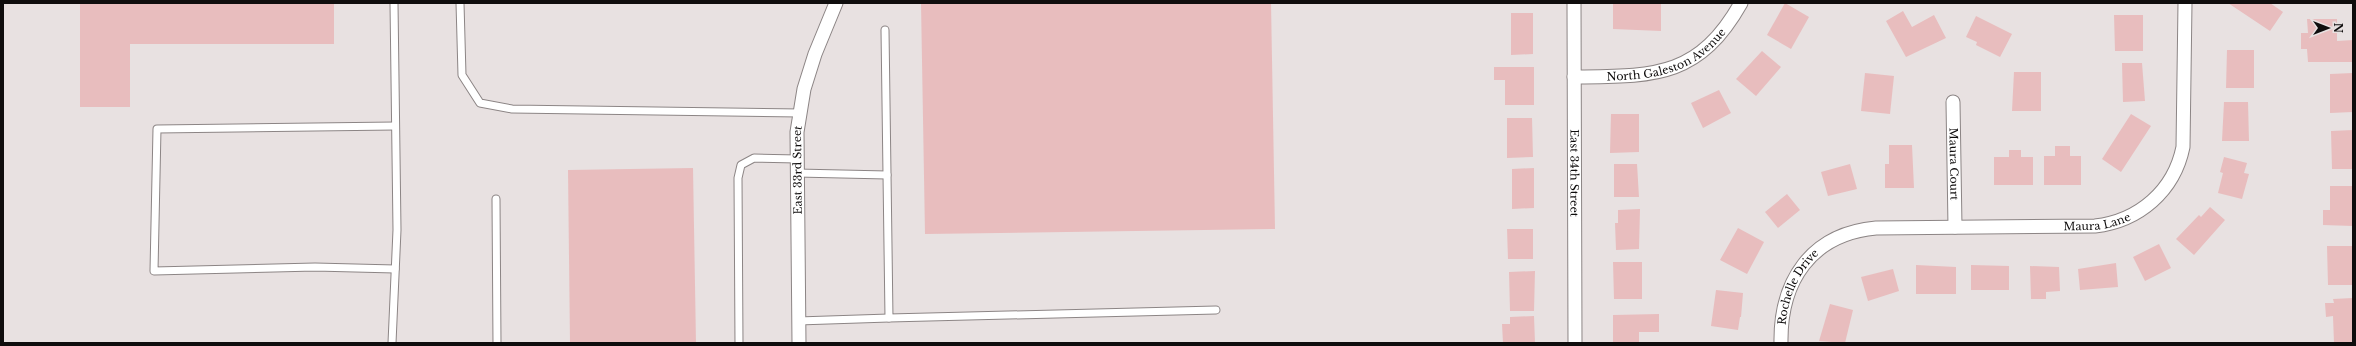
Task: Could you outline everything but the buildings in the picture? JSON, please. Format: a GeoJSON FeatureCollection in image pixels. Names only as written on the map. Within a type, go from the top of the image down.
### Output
{"type":"FeatureCollection","features":[{"type":"Feature","properties":{"kind":"street","name":"East 33rd Street"},"geometry":{"type":"LineString","coordinates":[[799,343],[797,159],[800,114],[804,89],[815,54],[836,3]]}},
{"type":"Feature","properties":{"kind":"street","name":"East 34th Street"},"geometry":{"type":"LineString","coordinates":[[1574,3],[1575,343]]}},
{"type":"Feature","properties":{"kind":"street","name":"North Galeston Avenue"},"geometry":{"type":"LineString","coordinates":[[1574,77],[1642,76],[1680,65],[1694,58],[1712,43],[1728,26],[1741,3]]}},
{"type":"Feature","properties":{"kind":"street","name":"Maura Lane"},"geometry":{"type":"LineString","coordinates":[[1831,241],[1849,233],[1869,229],[2102,225],[2117,222],[2136,213],[2160,194],[2172,178],[2180,160],[2184,137],[2185,3]]}},
{"type":"Feature","properties":{"kind":"street","name":"Maura Court"},"geometry":{"type":"LineString","coordinates":[[1953,102],[1954,227]]}},
{"type":"Feature","properties":{"kind":"street","name":"Rochelle Drive"},"geometry":{"type":"LineString","coordinates":[[1781,343],[1781,318],[1789,287],[1807,260],[1831,241]]}},
{"type":"Feature","properties":{"kind":"lane"},"geometry":{"type":"LineString","coordinates":[[392,343],[397,230],[394,3]]}},
{"type":"Feature","properties":{"kind":"lane"},"geometry":{"type":"LineString","coordinates":[[460,3],[462,75],[480,103],[512,109],[800,114]]}},
{"type":"Feature","properties":{"kind":"lane"},"geometry":{"type":"LineString","coordinates":[[885,30],[889,318]]}},
{"type":"Feature","properties":{"kind":"lane"},"geometry":{"type":"LineString","coordinates":[[395,126],[157,129],[154,271],[315,267],[395,269]]}},
{"type":"Feature","properties":{"kind":"lane"},"geometry":{"type":"LineString","coordinates":[[739,343],[738,178],[741,165],[754,158],[797,159]]}},
{"type":"Feature","properties":{"kind":"lane"},"geometry":{"type":"LineString","coordinates":[[797,173],[887,175]]}},
{"type":"Feature","properties":{"kind":"lane"},"geometry":{"type":"LineString","coordinates":[[496,199],[497,343]]}},
{"type":"Feature","properties":{"kind":"lane"},"geometry":{"type":"LineString","coordinates":[[798,321],[1216,310]]}}]}
